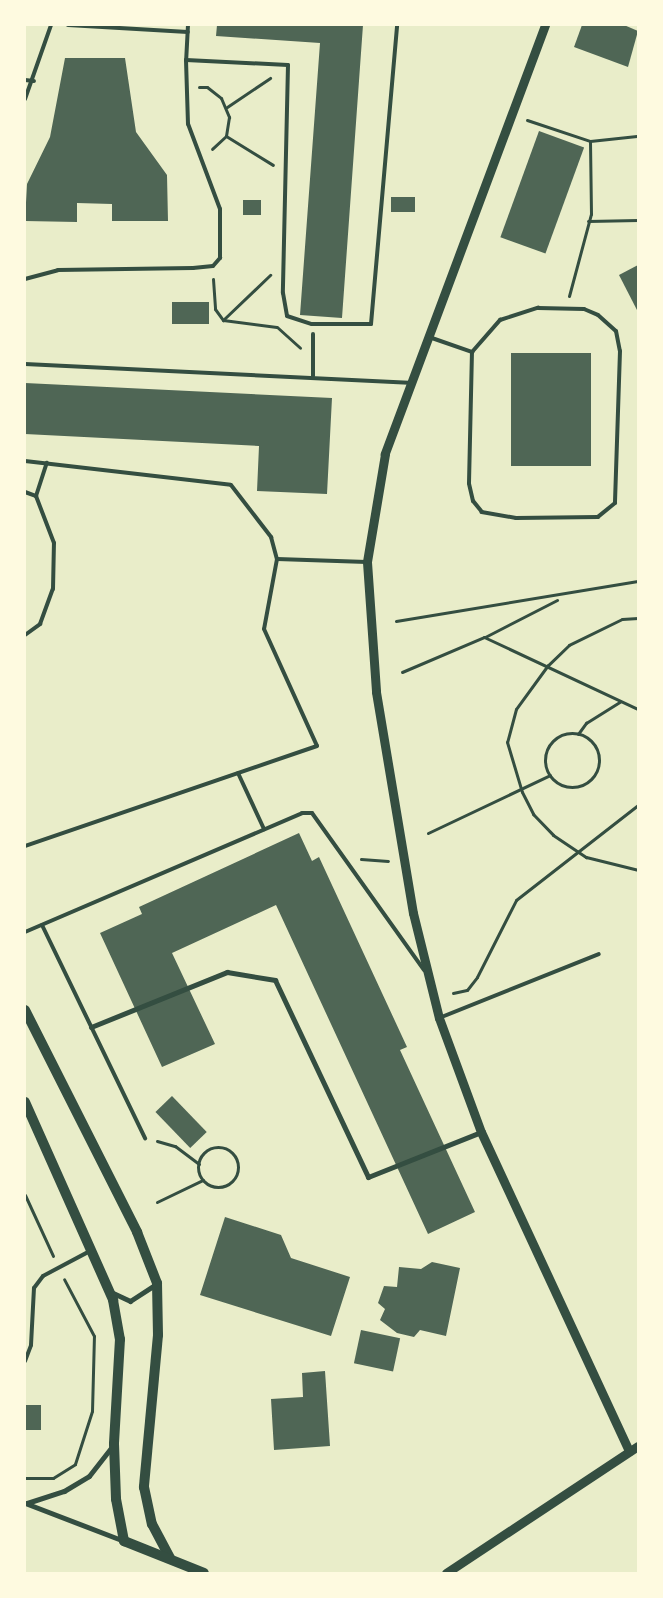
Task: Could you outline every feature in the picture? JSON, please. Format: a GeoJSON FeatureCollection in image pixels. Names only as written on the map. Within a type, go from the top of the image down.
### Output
{"type":"FeatureCollection","features":[{"type":"Feature","properties":{"kind":"main road"},"geometry":{"type":"LineString","coordinates":[[25,1010],[137,1232],[157,1283],[158,1335],[144,1486],[152,1524],[170,1558]]}},
{"type":"Feature","properties":{"kind":"main road"},"geometry":{"type":"LineString","coordinates":[[25,1102],[92,1250],[108,1290],[120,1339],[114,1444],[116,1499],[124,1541],[204,1573]]}},
{"type":"Feature","properties":{"kind":"street"},"geometry":{"type":"LineString","coordinates":[[545,25],[514,115],[429,337],[409,383],[385,454],[367,562],[376,692],[425,971],[439,1018],[481,1132],[629,1451]]}},
{"type":"Feature","properties":{"kind":"street"},"geometry":{"type":"LineString","coordinates":[[91,1027],[227,972],[274,980],[368,1177],[481,1132]]}},
{"type":"Feature","properties":{"kind":"street"},"geometry":{"type":"LineString","coordinates":[[108,1290],[130,1301],[157,1283]]}},
{"type":"Feature","properties":{"kind":"street"},"geometry":{"type":"LineString","coordinates":[[26,1503],[64,1491],[89,1476],[114,1444]]}},
{"type":"Feature","properties":{"kind":"street"},"geometry":{"type":"LineString","coordinates":[[446,1573],[638,1446]]}},
{"type":"Feature","properties":{"kind":"street"},"geometry":{"type":"LineString","coordinates":[[26,1503],[124,1541]]}},
{"type":"Feature","properties":{"kind":"lane"},"geometry":{"type":"LineString","coordinates":[[25,99],[34,81],[51,25]]}},
{"type":"Feature","properties":{"kind":"lane"},"geometry":{"type":"LineString","coordinates":[[68,25],[188,32]]}},
{"type":"Feature","properties":{"kind":"lane"},"geometry":{"type":"LineString","coordinates":[[25,279],[58,270],[213,266],[220,258],[223,238],[220,209],[188,124],[186,60],[188,25]]}},
{"type":"Feature","properties":{"kind":"lane"},"geometry":{"type":"LineString","coordinates":[[186,60],[288,65],[284,262],[287,316],[312,324],[371,324],[397,25]]}},
{"type":"Feature","properties":{"kind":"lane"},"geometry":{"type":"LineString","coordinates":[[25,80],[34,81]]}},
{"type":"Feature","properties":{"kind":"lane"},"geometry":{"type":"LineString","coordinates":[[538,308],[566,309],[598,315],[616,331],[620,350],[615,502],[598,517],[574,520],[516,518],[482,512],[473,501],[469,483],[472,352],[500,320],[538,308]]}},
{"type":"Feature","properties":{"kind":"lane"},"geometry":{"type":"LineString","coordinates":[[312,376],[313,334]]}},
{"type":"Feature","properties":{"kind":"lane"},"geometry":{"type":"LineString","coordinates":[[429,337],[472,352]]}},
{"type":"Feature","properties":{"kind":"lane"},"geometry":{"type":"LineString","coordinates":[[25,364],[312,376],[409,383]]}},
{"type":"Feature","properties":{"kind":"lane"},"geometry":{"type":"LineString","coordinates":[[25,461],[231,485],[271,537],[277,559],[264,629],[317,746],[25,846]]}},
{"type":"Feature","properties":{"kind":"lane"},"geometry":{"type":"LineString","coordinates":[[25,635],[40,624],[53,589],[54,543],[36,496],[47,463]]}},
{"type":"Feature","properties":{"kind":"lane"},"geometry":{"type":"LineString","coordinates":[[25,492],[36,496]]}},
{"type":"Feature","properties":{"kind":"lane"},"geometry":{"type":"LineString","coordinates":[[277,559],[367,562]]}},
{"type":"Feature","properties":{"kind":"lane"},"geometry":{"type":"LineString","coordinates":[[238,773],[264,829]]}},
{"type":"Feature","properties":{"kind":"lane"},"geometry":{"type":"LineString","coordinates":[[25,932],[302,813],[312,813],[425,971]]}},
{"type":"Feature","properties":{"kind":"lane"},"geometry":{"type":"LineString","coordinates":[[42,925],[145,1138]]}},
{"type":"Feature","properties":{"kind":"lane"},"geometry":{"type":"LineString","coordinates":[[439,1018],[598,954]]}},
{"type":"Feature","properties":{"kind":"lane"},"geometry":{"type":"LineString","coordinates":[[25,1361],[32,1344],[34,1288],[58,1267],[92,1250]]}},
{"type":"Feature","properties":{"kind":"path"},"geometry":{"type":"LineString","coordinates":[[227,107],[288,65]]}},
{"type":"Feature","properties":{"kind":"path"},"geometry":{"type":"LineString","coordinates":[[186,90],[207,87],[227,107],[226,136],[216,147],[198,153]]}},
{"type":"Feature","properties":{"kind":"path"},"geometry":{"type":"LineString","coordinates":[[514,115],[590,141],[638,135]]}},
{"type":"Feature","properties":{"kind":"path"},"geometry":{"type":"LineString","coordinates":[[226,136],[286,173]]}},
{"type":"Feature","properties":{"kind":"path"},"geometry":{"type":"LineString","coordinates":[[566,309],[588,222],[590,141]]}},
{"type":"Feature","properties":{"kind":"path"},"geometry":{"type":"LineString","coordinates":[[588,222],[638,220]]}},
{"type":"Feature","properties":{"kind":"path"},"geometry":{"type":"LineString","coordinates":[[223,320],[284,262]]}},
{"type":"Feature","properties":{"kind":"path"},"geometry":{"type":"LineString","coordinates":[[213,266],[215,309],[223,320],[277,327],[313,360]]}},
{"type":"Feature","properties":{"kind":"path"},"geometry":{"type":"LineString","coordinates":[[396,621],[561,598],[638,582]]}},
{"type":"Feature","properties":{"kind":"path"},"geometry":{"type":"LineString","coordinates":[[402,672],[484,637],[561,598]]}},
{"type":"Feature","properties":{"kind":"path"},"geometry":{"type":"LineString","coordinates":[[638,618],[622,619],[569,644],[548,665],[516,709],[507,742],[522,792],[533,814],[576,852],[638,870]]}},
{"type":"Feature","properties":{"kind":"path"},"geometry":{"type":"LineString","coordinates":[[484,637],[548,665],[638,709]]}},
{"type":"Feature","properties":{"kind":"path"},"geometry":{"type":"LineString","coordinates":[[578,734],[598,751],[594,776],[572,787],[550,775],[545,758],[553,741],[578,734],[586,723],[621,702]]}},
{"type":"Feature","properties":{"kind":"path"},"geometry":{"type":"LineString","coordinates":[[428,833],[522,792],[550,775]]}},
{"type":"Feature","properties":{"kind":"path"},"geometry":{"type":"LineString","coordinates":[[454,993],[467,990],[477,977],[516,900],[638,805]]}},
{"type":"Feature","properties":{"kind":"path"},"geometry":{"type":"LineString","coordinates":[[366,859],[388,862]]}},
{"type":"Feature","properties":{"kind":"path"},"geometry":{"type":"LineString","coordinates":[[145,1138],[176,1146],[199,1164],[203,1180]]}},
{"type":"Feature","properties":{"kind":"path"},"geometry":{"type":"LineString","coordinates":[[157,1202],[203,1180],[226,1186],[237,1175],[237,1160],[218,1147],[204,1153],[199,1164]]}},
{"type":"Feature","properties":{"kind":"path"},"geometry":{"type":"LineString","coordinates":[[25,1195],[58,1267],[94,1336],[92,1411],[76,1464],[53,1478],[25,1478]]}},
{"type":"Feature","properties":{"kind":"building"},"geometry":{"type":"Polygon","coordinates":[[[217,25],[363,25],[342,318],[300,315],[320,43],[216,36],[217,25]]]}},
{"type":"Feature","properties":{"kind":"building"},"geometry":{"type":"Polygon","coordinates":[[[582,25],[624,25],[638,31],[628,67],[574,47],[582,25]]]}},
{"type":"Feature","properties":{"kind":"building"},"geometry":{"type":"Polygon","coordinates":[[[65,58],[125,58],[136,132],[167,175],[168,221],[112,221],[112,204],[77,203],[77,222],[25,221],[27,184],[50,137],[65,58]]]}},
{"type":"Feature","properties":{"kind":"building"},"geometry":{"type":"Polygon","coordinates":[[[539,131],[584,147],[545,254],[500,237],[539,131]]]}},
{"type":"Feature","properties":{"kind":"building"},"geometry":{"type":"Polygon","coordinates":[[[391,197],[415,197],[415,212],[391,212],[391,197]]]}},
{"type":"Feature","properties":{"kind":"building"},"geometry":{"type":"Polygon","coordinates":[[[243,200],[261,200],[261,215],[243,215],[243,200]]]}},
{"type":"Feature","properties":{"kind":"building"},"geometry":{"type":"Polygon","coordinates":[[[638,265],[638,312],[619,275],[638,265]]]}},
{"type":"Feature","properties":{"kind":"building"},"geometry":{"type":"Polygon","coordinates":[[[172,302],[209,302],[209,324],[172,324],[172,302]]]}},
{"type":"Feature","properties":{"kind":"building"},"geometry":{"type":"Polygon","coordinates":[[[511,353],[591,353],[591,466],[511,466],[511,353]]]}},
{"type":"Feature","properties":{"kind":"building"},"geometry":{"type":"Polygon","coordinates":[[[25,383],[332,398],[327,494],[257,491],[259,446],[25,434],[25,383]]]}},
{"type":"Feature","properties":{"kind":"building"},"geometry":{"type":"Polygon","coordinates":[[[299,833],[312,861],[319,857],[407,1047],[400,1050],[475,1212],[428,1234],[276,905],[172,953],[215,1044],[162,1067],[100,933],[142,914],[139,907],[299,833]]]}},
{"type":"Feature","properties":{"kind":"building"},"geometry":{"type":"Polygon","coordinates":[[[172,1096],[207,1132],[190,1148],[155,1112],[172,1096]]]}},
{"type":"Feature","properties":{"kind":"building"},"geometry":{"type":"Polygon","coordinates":[[[225,1217],[281,1235],[291,1258],[350,1277],[331,1336],[200,1295],[225,1217]]]}},
{"type":"Feature","properties":{"kind":"building"},"geometry":{"type":"Polygon","coordinates":[[[432,1262],[460,1268],[446,1336],[420,1330],[414,1337],[397,1333],[380,1320],[385,1309],[378,1303],[384,1286],[397,1287],[399,1267],[421,1269],[432,1262]]]}},
{"type":"Feature","properties":{"kind":"building"},"geometry":{"type":"Polygon","coordinates":[[[361,1330],[400,1338],[393,1372],[354,1363],[361,1330]]]}},
{"type":"Feature","properties":{"kind":"building"},"geometry":{"type":"Polygon","coordinates":[[[325,1371],[330,1446],[274,1450],[271,1399],[303,1397],[302,1373],[325,1371]]]}},
{"type":"Feature","properties":{"kind":"building"},"geometry":{"type":"Polygon","coordinates":[[[25,1405],[41,1405],[41,1430],[25,1430],[25,1405]]]}}]}
